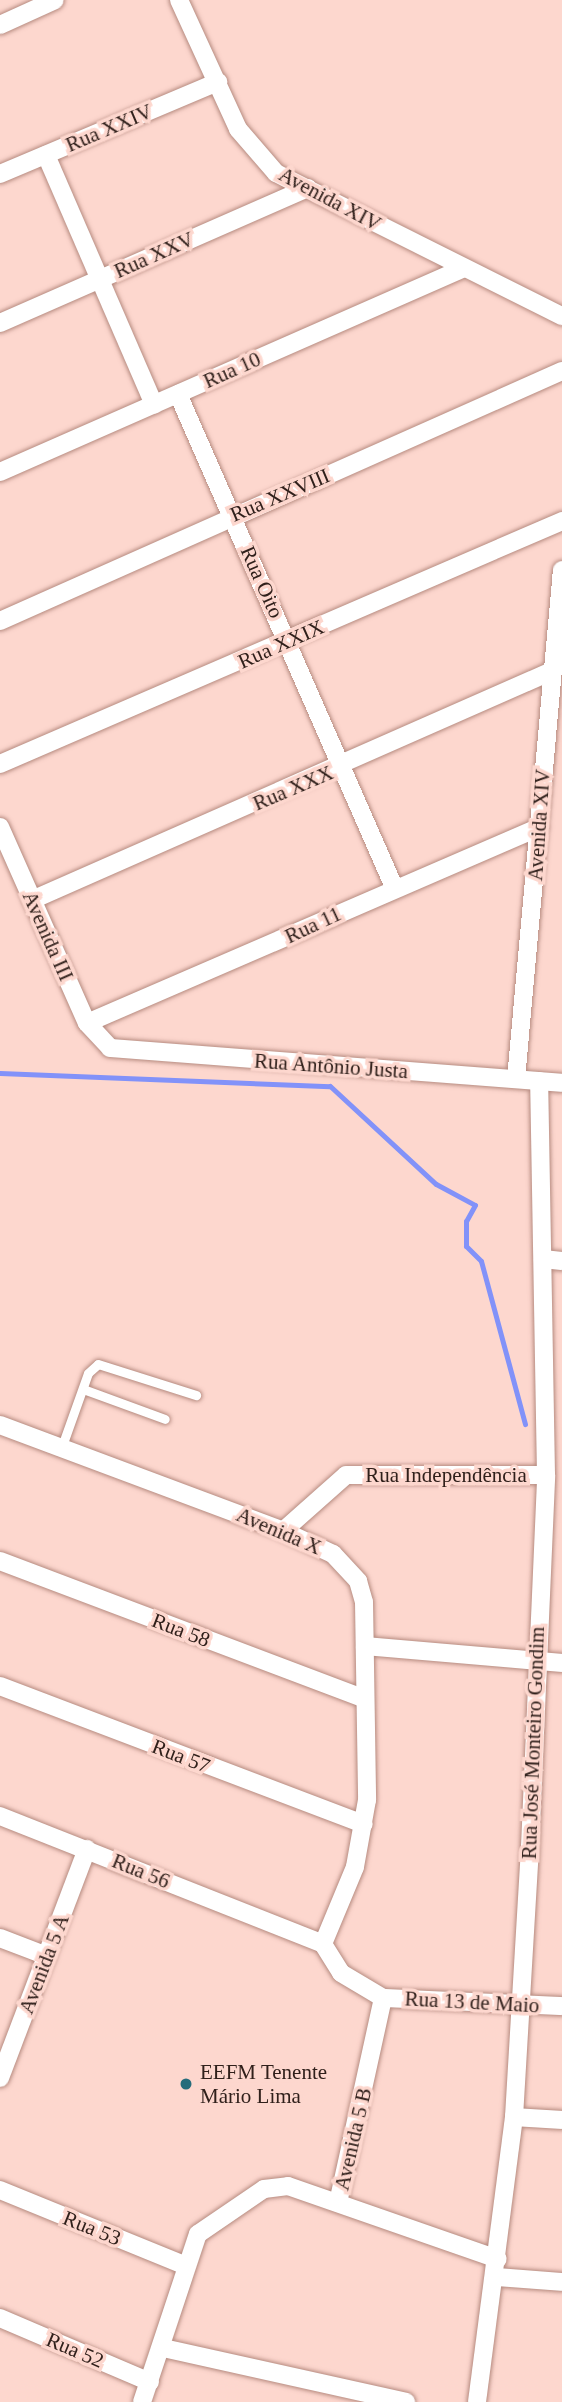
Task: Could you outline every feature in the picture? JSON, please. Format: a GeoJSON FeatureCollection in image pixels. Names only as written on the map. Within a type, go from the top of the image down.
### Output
{"type":"FeatureCollection","features":[{"type":"Feature","properties":{"kind":"street"},"geometry":{"type":"LineString","coordinates":[[0,25],[55,0]]}},
{"type":"Feature","properties":{"kind":"street","name":"Avenida XIV"},"geometry":{"type":"LineString","coordinates":[[179,0],[218,82],[257,154],[276,173],[562,316]]}},
{"type":"Feature","properties":{"kind":"street","name":"Rua XXIV"},"geometry":{"type":"LineString","coordinates":[[0,174],[218,82]]}},
{"type":"Feature","properties":{"kind":"street"},"geometry":{"type":"LineString","coordinates":[[46,155],[154,405]]}},
{"type":"Feature","properties":{"kind":"street","name":"Rua XXV"},"geometry":{"type":"LineString","coordinates":[[0,323],[308,188]]}},
{"type":"Feature","properties":{"kind":"street","name":"Rua 10"},"geometry":{"type":"LineString","coordinates":[[0,472],[464,268]]}},
{"type":"Feature","properties":{"kind":"street","name":"Rua XXVIII"},"geometry":{"type":"LineString","coordinates":[[0,621],[232,515],[562,371]]}},
{"type":"Feature","properties":{"kind":"street","name":"Rua Oito"},"geometry":{"type":"LineString","coordinates":[[178,394],[289,640],[340,768],[394,887]]}},
{"type":"Feature","properties":{"kind":"street","name":"Rua XXIX"},"geometry":{"type":"LineString","coordinates":[[0,764],[562,521]]}},
{"type":"Feature","properties":{"kind":"street","name":"Avenida XIV"},"geometry":{"type":"LineString","coordinates":[[516,1079],[562,570]]}},
{"type":"Feature","properties":{"kind":"street","name":"Rua XXX"},"geometry":{"type":"LineString","coordinates":[[32,900],[340,768],[552,671]]}},
{"type":"Feature","properties":{"kind":"street","name":"Avenida III"},"geometry":{"type":"LineString","coordinates":[[0,827],[87,1023],[102,1042]]}},
{"type":"Feature","properties":{"kind":"street","name":"Rua 11"},"geometry":{"type":"LineString","coordinates":[[87,1023],[394,887],[538,827]]}},
{"type":"Feature","properties":{"kind":"street","name":"Rua Antônio Justa"},"geometry":{"type":"LineString","coordinates":[[102,1042],[121,1052],[562,1083]]}},
{"type":"Feature","properties":{"kind":"street","name":"Rua José Monteiro Gondim"},"geometry":{"type":"LineString","coordinates":[[477,2402],[496,2277],[514,2117],[537,1661],[551,1480],[539,1082]]}},
{"type":"Feature","properties":{"kind":"street"},"geometry":{"type":"LineString","coordinates":[[543,1259],[562,1261]]}},
{"type":"Feature","properties":{"kind":"street","name":"Avenida X"},"geometry":{"type":"LineString","coordinates":[[0,1425],[283,1531],[333,1554],[358,1581],[365,1646],[364,1824],[355,1867],[323,1944]]}},
{"type":"Feature","properties":{"kind":"street","name":"Rua Independência"},"geometry":{"type":"LineString","coordinates":[[283,1531],[345,1475],[551,1480]]}},
{"type":"Feature","properties":{"kind":"street","name":"Rua 58"},"geometry":{"type":"LineString","coordinates":[[0,1561],[363,1698]]}},
{"type":"Feature","properties":{"kind":"street"},"geometry":{"type":"LineString","coordinates":[[365,1646],[562,1663]]}},
{"type":"Feature","properties":{"kind":"street","name":"Rua 57"},"geometry":{"type":"LineString","coordinates":[[0,1686],[364,1824]]}},
{"type":"Feature","properties":{"kind":"street","name":"Rua 56"},"geometry":{"type":"LineString","coordinates":[[0,1815],[323,1944]]}},
{"type":"Feature","properties":{"kind":"street","name":"Avenida 5 A"},"geometry":{"type":"LineString","coordinates":[[1,2071],[87,1849]]}},
{"type":"Feature","properties":{"kind":"street"},"geometry":{"type":"LineString","coordinates":[[0,1938],[47,1956]]}},
{"type":"Feature","properties":{"kind":"street"},"geometry":{"type":"LineString","coordinates":[[323,1944],[341,1973],[383,1998]]}},
{"type":"Feature","properties":{"kind":"street","name":"Rua 13 de Maio"},"geometry":{"type":"LineString","coordinates":[[383,1998],[562,2006]]}},
{"type":"Feature","properties":{"kind":"street","name":"Avenida 5 B"},"geometry":{"type":"LineString","coordinates":[[142,2402],[163,2348],[184,2265],[206,2224],[264,2189],[288,2186],[338,2202],[383,1998]]}},
{"type":"Feature","properties":{"kind":"street"},"geometry":{"type":"LineString","coordinates":[[514,2117],[562,2120]]}},
{"type":"Feature","properties":{"kind":"street","name":"Rua 53"},"geometry":{"type":"LineString","coordinates":[[0,2190],[184,2265]]}},
{"type":"Feature","properties":{"kind":"street"},"geometry":{"type":"LineString","coordinates":[[338,2202],[498,2259]]}},
{"type":"Feature","properties":{"kind":"street"},"geometry":{"type":"LineString","coordinates":[[496,2277],[562,2282]]}},
{"type":"Feature","properties":{"kind":"street","name":"Rua 52"},"geometry":{"type":"LineString","coordinates":[[0,2318],[150,2382]]}},
{"type":"Feature","properties":{"kind":"street"},"geometry":{"type":"LineString","coordinates":[[163,2348],[406,2402]]}},
{"type":"Feature","properties":{"kind":"lane"},"geometry":{"type":"LineString","coordinates":[[62,1446],[92,1367],[107,1363],[196,1395]]}},
{"type":"Feature","properties":{"kind":"lane"},"geometry":{"type":"LineString","coordinates":[[83,1389],[165,1419]]}},
{"type":"Feature","properties":{"kind":"waterway"},"geometry":{"type":"LineString","coordinates":[[0,1073],[330,1086],[436,1184],[475,1205],[466,1221],[466,1246],[481,1261],[525,1424]]}},
{"type":"Feature","properties":{"kind":"place","name":"EEFM Tenente Mário Lima"},"geometry":{"type":"Point","coordinates":[186,2084]}}]}
